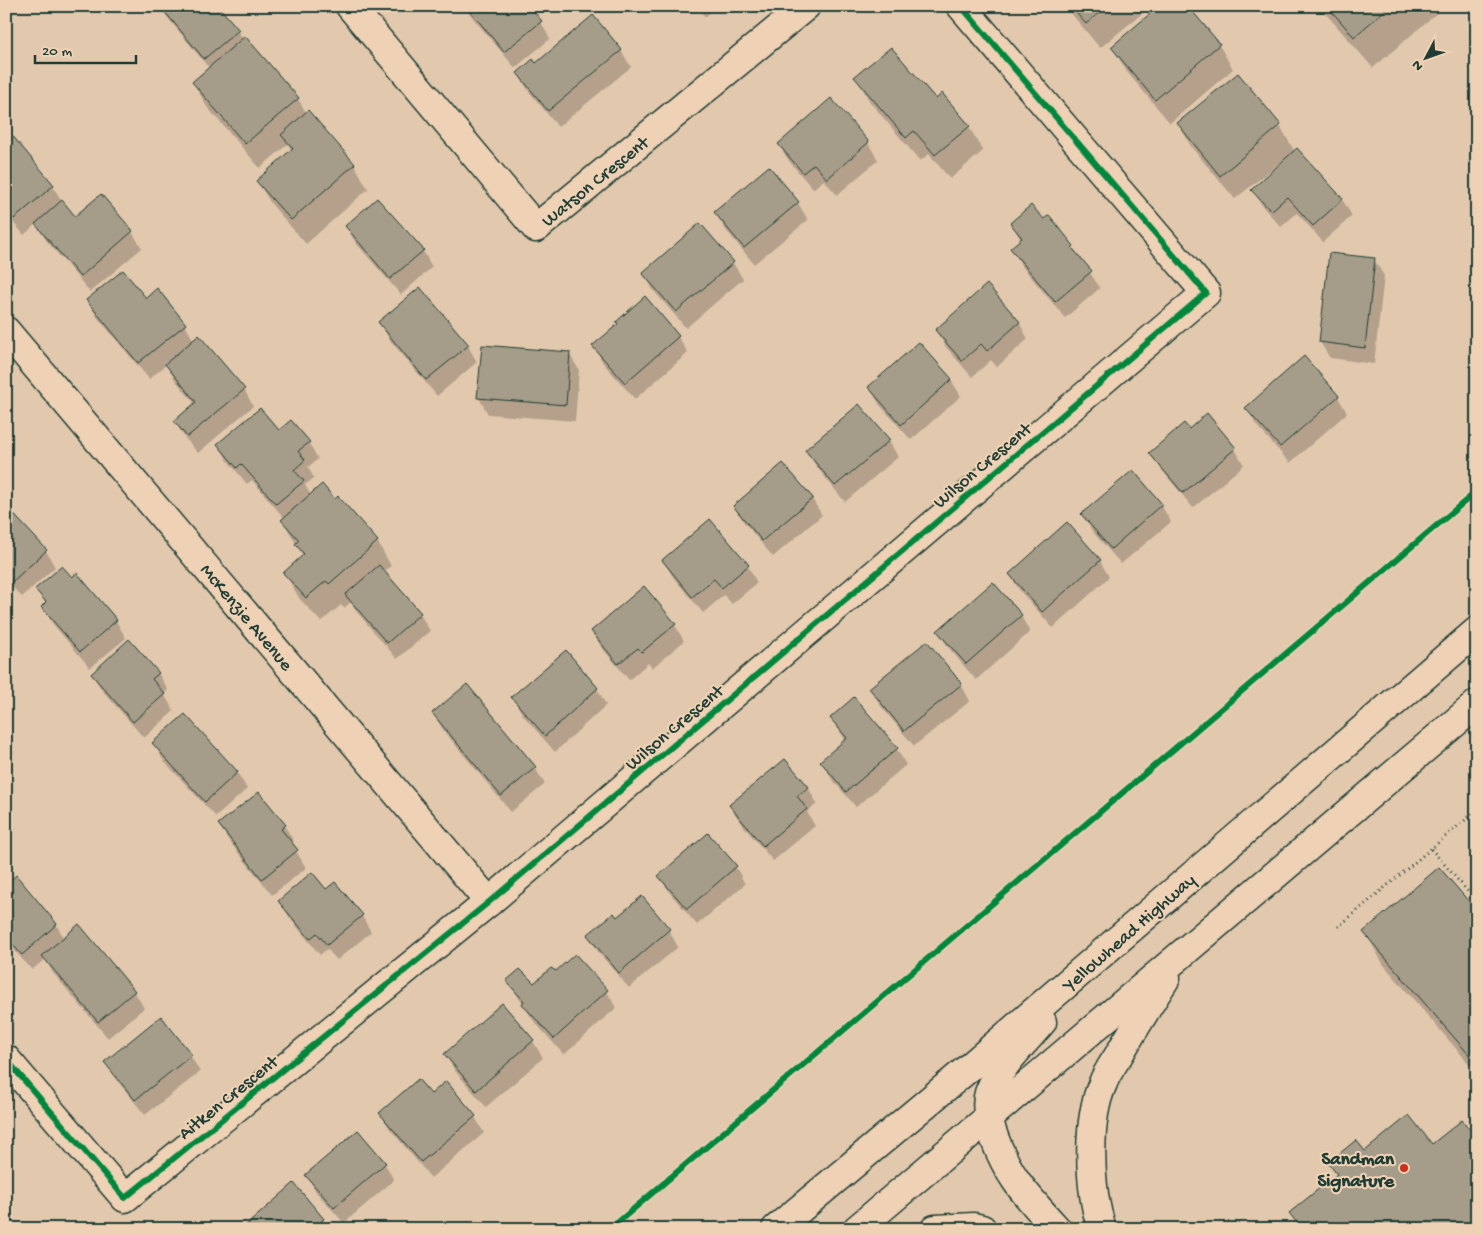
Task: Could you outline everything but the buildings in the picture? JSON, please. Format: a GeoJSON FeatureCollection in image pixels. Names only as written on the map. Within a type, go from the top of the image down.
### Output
{"type":"FeatureCollection","features":[{"type":"Feature","properties":{"kind":"main road","name":"Watson Crescent"},"geometry":{"type":"LineString","coordinates":[[350,6],[536,228],[806,6]]}},
{"type":"Feature","properties":{"kind":"main road","name":"Wilson Crescent"},"geometry":{"type":"LineString","coordinates":[[489,902],[1206,293],[961,6]]}},
{"type":"Feature","properties":{"kind":"main road","name":"McKenzie Avenue"},"geometry":{"type":"LineString","coordinates":[[6,331],[489,902]]}},
{"type":"Feature","properties":{"kind":"main road","name":"Yellowhead Highway"},"geometry":{"type":"LineString","coordinates":[[776,1229],[1088,965],[1477,631]]}},
{"type":"Feature","properties":{"kind":"main road"},"geometry":{"type":"LineString","coordinates":[[857,1229],[1477,704]]}},
{"type":"Feature","properties":{"kind":"main road","name":"Aitken Crescent"},"geometry":{"type":"LineString","coordinates":[[6,1059],[125,1198],[489,902]]}},
{"type":"Feature","properties":{"kind":"main road"},"geometry":{"type":"LineString","coordinates":[[1102,1229],[1093,1180],[1091,1145],[1093,1112],[1103,1083],[1141,1017],[1183,952]]}},
{"type":"Feature","properties":{"kind":"main road"},"geometry":{"type":"LineString","coordinates":[[1057,1229],[1017,1181],[1001,1153],[988,1117],[988,1095],[996,1078],[1088,965]]}},
{"type":"Feature","properties":{"kind":"main road"},"geometry":{"type":"LineString","coordinates":[[935,1229],[957,1227],[982,1229]]}},
{"type":"Feature","properties":{"kind":"path"},"geometry":{"type":"LineString","coordinates":[[1338,927],[1477,810]]}},
{"type":"Feature","properties":{"kind":"path"},"geometry":{"type":"LineString","coordinates":[[1431,849],[1477,902]]}},
{"type":"Feature","properties":{"kind":"cycle path"},"geometry":{"type":"LineString","coordinates":[[6,1059],[125,1198],[489,902],[1206,293],[961,6]]}},
{"type":"Feature","properties":{"kind":"cycle path"},"geometry":{"type":"LineString","coordinates":[[610,1229],[1477,491]]}},
{"type":"Feature","properties":{"kind":"place","name":"Sandman Signature"},"geometry":{"type":"Point","coordinates":[1404,1168]}}]}
